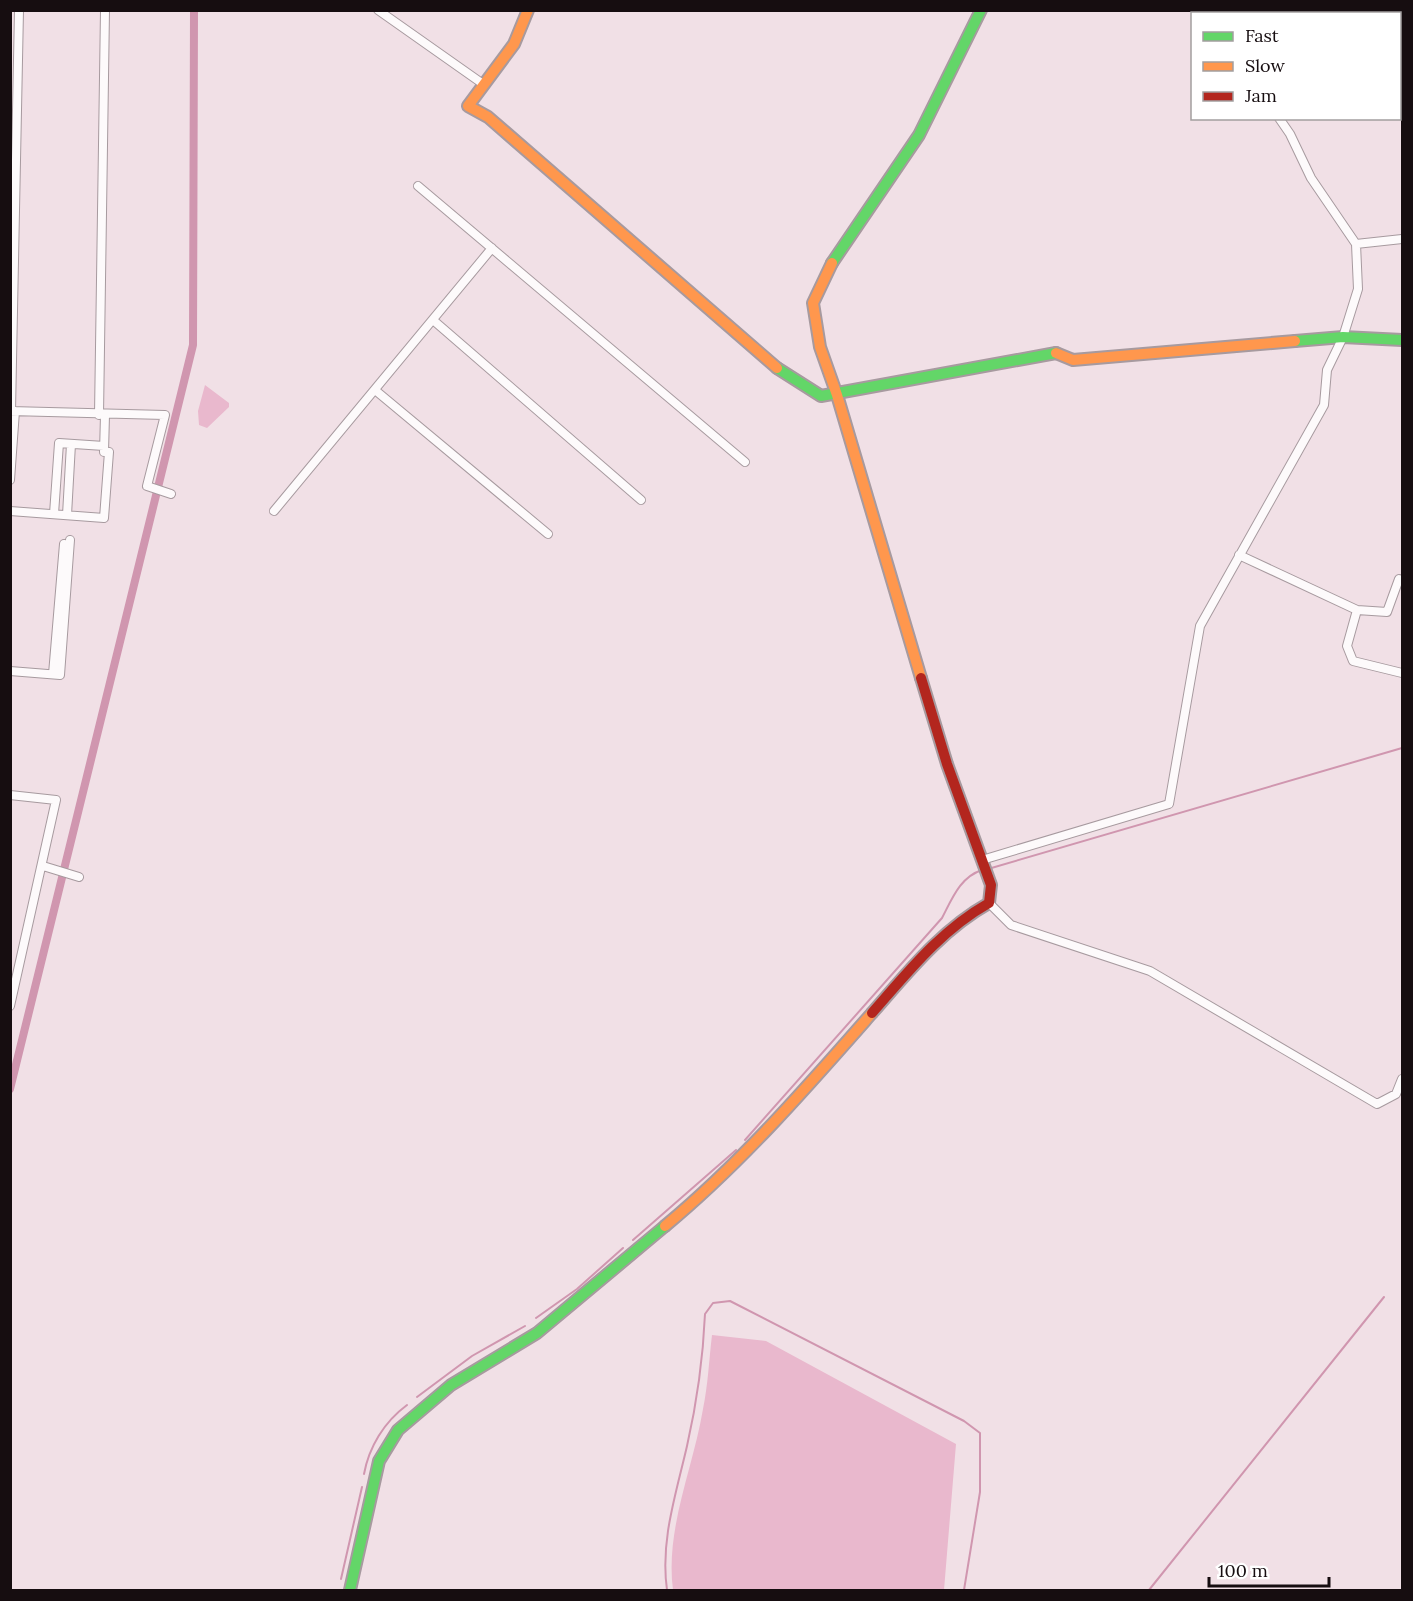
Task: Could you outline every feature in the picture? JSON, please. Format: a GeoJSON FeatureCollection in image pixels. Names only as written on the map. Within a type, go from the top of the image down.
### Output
{"type":"FeatureCollection","features":[{"type":"Feature","properties":{"kind":"street"},"geometry":{"type":"LineString","coordinates":[[10,480],[19,10]]}},
{"type":"Feature","properties":{"kind":"street"},"geometry":{"type":"LineString","coordinates":[[10,511],[104,518],[109,452],[104,452],[102,415],[105,10]]}},
{"type":"Feature","properties":{"kind":"street"},"geometry":{"type":"LineString","coordinates":[[378,10],[483,84]]}},
{"type":"Feature","properties":{"kind":"street"},"geometry":{"type":"LineString","coordinates":[[528,10],[514,44],[468,106],[489,117],[783,373],[821,396],[837,395],[1054,352],[1073,360],[1343,337],[1402,340]]}},
{"type":"Feature","properties":{"kind":"street"},"geometry":{"type":"LineString","coordinates":[[981,10],[919,135],[837,253],[813,303],[820,347],[837,395],[947,764],[991,885],[989,903]]}},
{"type":"Feature","properties":{"kind":"street"},"geometry":{"type":"LineString","coordinates":[[984,866],[1169,804],[1200,626],[1324,405],[1327,370],[1343,337],[1358,289],[1356,244],[1311,178],[1290,134],[1280,120]]}},
{"type":"Feature","properties":{"kind":"street"},"geometry":{"type":"LineString","coordinates":[[418,186],[745,462]]}},
{"type":"Feature","properties":{"kind":"street"},"geometry":{"type":"LineString","coordinates":[[1356,244],[1402,239]]}},
{"type":"Feature","properties":{"kind":"street"},"geometry":{"type":"LineString","coordinates":[[274,511],[492,248]]}},
{"type":"Feature","properties":{"kind":"street"},"geometry":{"type":"LineString","coordinates":[[433,320],[641,500]]}},
{"type":"Feature","properties":{"kind":"street"},"geometry":{"type":"LineString","coordinates":[[375,390],[548,534]]}},
{"type":"Feature","properties":{"kind":"street"},"geometry":{"type":"LineString","coordinates":[[12,411],[165,416],[147,486],[171,494]]}},
{"type":"Feature","properties":{"kind":"street"},"geometry":{"type":"LineString","coordinates":[[54,514],[59,443],[104,446]]}},
{"type":"Feature","properties":{"kind":"street"},"geometry":{"type":"LineString","coordinates":[[67,515],[71,444]]}},
{"type":"Feature","properties":{"kind":"street"},"geometry":{"type":"LineString","coordinates":[[10,671],[60,675],[67,542]]}},
{"type":"Feature","properties":{"kind":"street"},"geometry":{"type":"LineString","coordinates":[[1239,555],[1357,610],[1387,612],[1399,579]]}},
{"type":"Feature","properties":{"kind":"street"},"geometry":{"type":"LineString","coordinates":[[1357,610],[1347,646],[1353,661],[1402,673]]}},
{"type":"Feature","properties":{"kind":"street"},"geometry":{"type":"LineString","coordinates":[[10,795],[56,800],[10,1006]]}},
{"type":"Feature","properties":{"kind":"street"},"geometry":{"type":"LineString","coordinates":[[43,866],[79,877]]}},
{"type":"Feature","properties":{"kind":"street"},"geometry":{"type":"LineString","coordinates":[[989,903],[1011,925],[1150,971],[1377,1104],[1396,1094],[1402,1079]]}},
{"type":"Feature","properties":{"kind":"street"},"geometry":{"type":"LineString","coordinates":[[350,1590],[379,1461],[398,1430],[451,1385],[537,1333],[704,1194],[819,1074],[937,940],[968,915],[989,903]]}},
{"type":"Feature","properties":{"kind":"shaded area"},"geometry":{"type":"Polygon","coordinates":[[[205,385],[229,403],[229,407],[207,428],[199,425],[198,411],[205,385]]]}},
{"type":"Feature","properties":{"kind":"shaded area"},"geometry":{"type":"Polygon","coordinates":[[[712,1335],[766,1341],[956,1444],[944,1590],[673,1590],[673,1544],[676,1522],[699,1432],[712,1335]]]}},
{"type":"Feature","properties":{"kind":"waterway"},"geometry":{"type":"LineString","coordinates":[[10,1089],[193,345],[194,10]]}},
{"type":"Feature","properties":{"kind":"waterway"},"geometry":{"type":"LineString","coordinates":[[988,869],[1402,748]]}},
{"type":"Feature","properties":{"kind":"waterway"},"geometry":{"type":"LineString","coordinates":[[745,1140],[942,918],[962,883],[974,873],[982,870]]}},
{"type":"Feature","properties":{"kind":"waterway"},"geometry":{"type":"LineString","coordinates":[[633,1240],[736,1150]]}},
{"type":"Feature","properties":{"kind":"waterway"},"geometry":{"type":"LineString","coordinates":[[536,1318],[577,1289],[623,1248]]}},
{"type":"Feature","properties":{"kind":"waterway"},"geometry":{"type":"LineString","coordinates":[[1149,1590],[1384,1297]]}},
{"type":"Feature","properties":{"kind":"waterway"},"geometry":{"type":"LineString","coordinates":[[667,1590],[665,1572],[667,1536],[697,1397],[705,1314],[713,1303],[730,1301],[964,1421],[980,1433],[980,1492],[964,1590]]}},
{"type":"Feature","properties":{"kind":"waterway"},"geometry":{"type":"LineString","coordinates":[[417,1397],[472,1356],[525,1326]]}},
{"type":"Feature","properties":{"kind":"waterway"},"geometry":{"type":"LineString","coordinates":[[364,1474],[366,1464],[379,1436],[391,1419],[407,1405]]}},
{"type":"Feature","properties":{"kind":"waterway"},"geometry":{"type":"LineString","coordinates":[[341,1579],[362,1487]]}},
{"type":"Feature","properties":{"kind":"traffic: fast"},"geometry":{"type":"LineString","coordinates":[[832,263],[919,135],[981,10]]}},
{"type":"Feature","properties":{"kind":"traffic: fast"},"geometry":{"type":"LineString","coordinates":[[1295,341],[1343,337],[1402,340]]}},
{"type":"Feature","properties":{"kind":"traffic: fast"},"geometry":{"type":"LineString","coordinates":[[777,368],[821,396],[1056,353]]}},
{"type":"Feature","properties":{"kind":"traffic: fast"},"geometry":{"type":"LineString","coordinates":[[350,1590],[379,1461],[398,1430],[451,1385],[537,1333],[665,1226]]}},
{"type":"Feature","properties":{"kind":"traffic: slow"},"geometry":{"type":"LineString","coordinates":[[528,10],[514,44],[468,106],[488,117],[777,368]]}},
{"type":"Feature","properties":{"kind":"traffic: slow"},"geometry":{"type":"LineString","coordinates":[[832,263],[813,303],[820,347],[837,395],[921,678]]}},
{"type":"Feature","properties":{"kind":"traffic: slow"},"geometry":{"type":"LineString","coordinates":[[1056,353],[1073,360],[1295,341]]}},
{"type":"Feature","properties":{"kind":"traffic: slow"},"geometry":{"type":"LineString","coordinates":[[665,1226],[747,1150],[872,1013]]}},
{"type":"Feature","properties":{"kind":"traffic: jam"},"geometry":{"type":"LineString","coordinates":[[872,1013],[940,939],[989,903],[991,885],[947,764],[921,678]]}}]}
